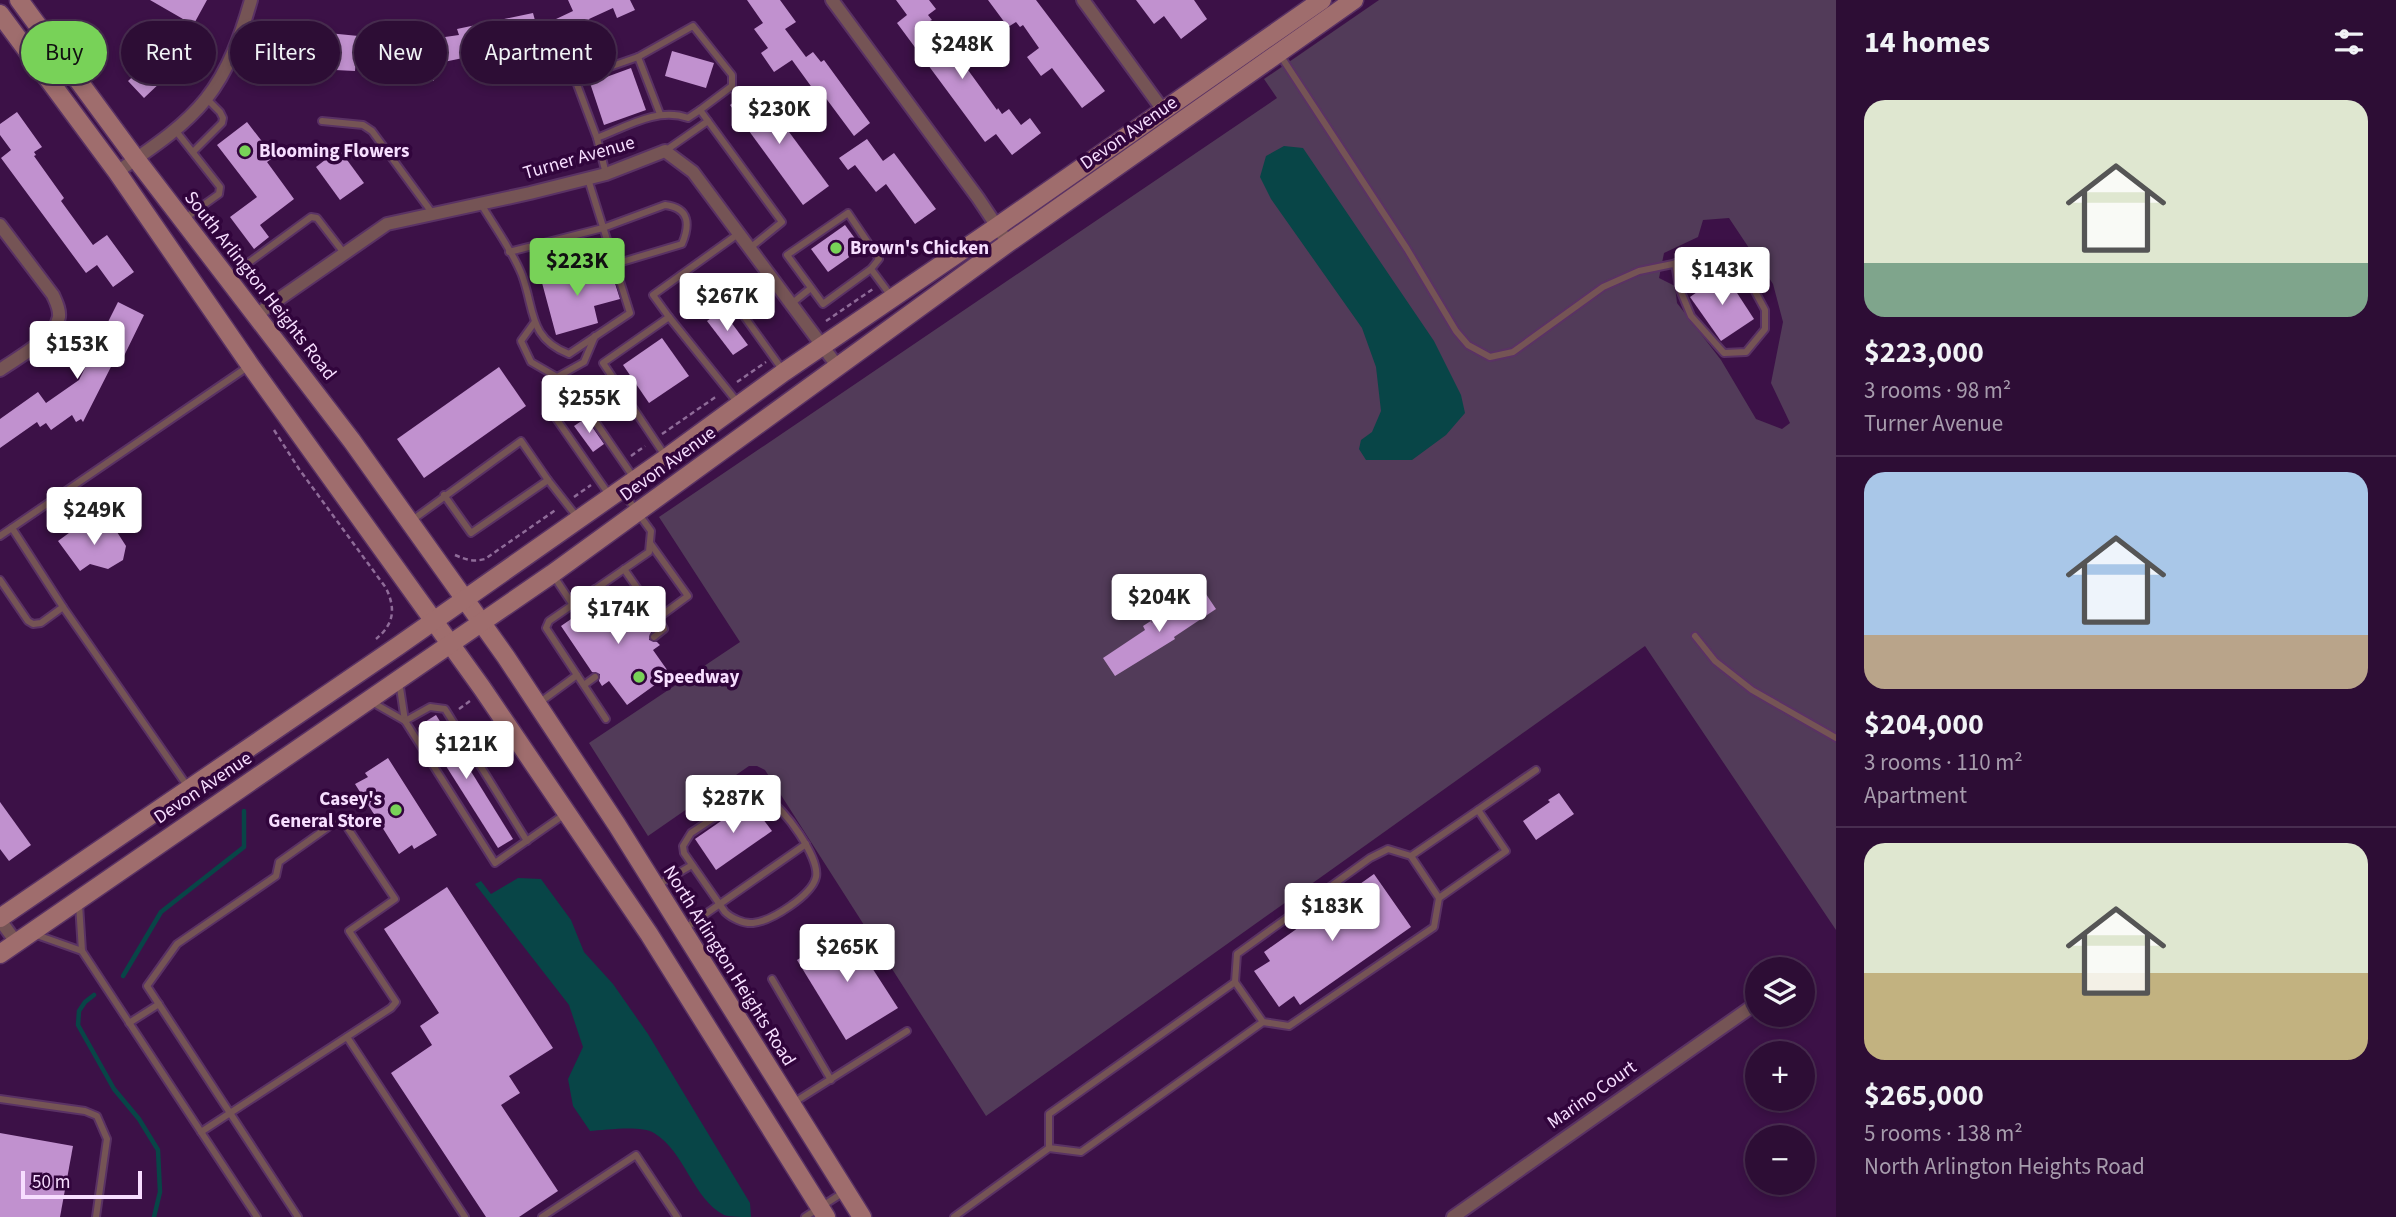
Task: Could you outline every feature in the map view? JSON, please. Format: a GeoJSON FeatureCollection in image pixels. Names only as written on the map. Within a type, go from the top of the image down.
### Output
{"type":"FeatureCollection","features":[{"type":"Feature","properties":{"kind":"main road","name":"South Arlington Heights Road"},"geometry":{"type":"LineString","coordinates":[[19,0],[136,159],[312,387],[466,599]]}},
{"type":"Feature","properties":{"kind":"main road","name":"Devon Avenue"},"geometry":{"type":"LineString","coordinates":[[0,919],[623,489],[739,405],[779,365],[886,290],[998,226],[1322,0]]}},
{"type":"Feature","properties":{"kind":"main road","name":"Devon Avenue"},"geometry":{"type":"LineString","coordinates":[[0,954],[552,574],[1008,243],[1354,0]]}},
{"type":"Feature","properties":{"kind":"main road"},"geometry":{"type":"LineString","coordinates":[[0,14],[117,172],[250,365],[436,620],[649,934],[817,1214]]}},
{"type":"Feature","properties":{"kind":"main road","name":"North Arlington Heights Road"},"geometry":{"type":"LineString","coordinates":[[466,599],[610,814],[792,1104],[857,1215]]}},
{"type":"Feature","properties":{"kind":"street"},"geometry":{"type":"LineString","coordinates":[[117,172],[175,130],[207,99],[239,40],[251,0]]}},
{"type":"Feature","properties":{"kind":"street"},"geometry":{"type":"LineString","coordinates":[[832,0],[1008,243]]}},
{"type":"Feature","properties":{"kind":"street"},"geometry":{"type":"LineString","coordinates":[[1083,0],[1163,110]]}},
{"type":"Feature","properties":{"kind":"street","name":"Turner Avenue"},"geometry":{"type":"LineString","coordinates":[[256,315],[387,224],[587,178],[665,152],[693,172],[838,367]]}},
{"type":"Feature","properties":{"kind":"street"},"geometry":{"type":"LineString","coordinates":[[0,225],[53,295],[59,307],[55,327],[46,337],[0,370]]}},
{"type":"Feature","properties":{"kind":"street"},"geometry":{"type":"LineString","coordinates":[[0,919],[23,938]]}},
{"type":"Feature","properties":{"kind":"street","name":"Marino Court"},"geometry":{"type":"LineString","coordinates":[[1453,1217],[1745,1012]]}},
{"type":"Feature","properties":{"kind":"lane"},"geometry":{"type":"LineString","coordinates":[[597,138],[660,114],[676,114],[688,118],[732,86],[732,75],[693,26],[638,57],[575,79],[597,138],[606,173]]}},
{"type":"Feature","properties":{"kind":"lane"},"geometry":{"type":"LineString","coordinates":[[1279,54],[1407,249],[1456,331],[1468,345],[1490,357],[1513,352],[1603,286],[1639,271],[1675,263],[1721,254],[1743,269],[1765,310],[1765,329],[1746,352],[1724,353],[1691,316],[1679,287],[1675,263]]}},
{"type":"Feature","properties":{"kind":"lane"},"geometry":{"type":"LineString","coordinates":[[638,57],[660,114]]}},
{"type":"Feature","properties":{"kind":"lane"},"geometry":{"type":"LineString","coordinates":[[192,152],[222,123],[220,112],[207,99]]}},
{"type":"Feature","properties":{"kind":"lane"},"geometry":{"type":"LineString","coordinates":[[700,110],[782,222],[750,248]]}},
{"type":"Feature","properties":{"kind":"lane"},"geometry":{"type":"LineString","coordinates":[[322,121],[363,125],[372,131],[433,214]]}},
{"type":"Feature","properties":{"kind":"lane"},"geometry":{"type":"LineString","coordinates":[[665,152],[708,121]]}},
{"type":"Feature","properties":{"kind":"lane"},"geometry":{"type":"LineString","coordinates":[[175,130],[220,187],[219,194],[183,221]]}},
{"type":"Feature","properties":{"kind":"lane"},"geometry":{"type":"LineString","coordinates":[[481,204],[521,274],[534,323],[552,347],[569,354],[630,313],[587,178]]}},
{"type":"Feature","properties":{"kind":"lane"},"geometry":{"type":"LineString","coordinates":[[509,252],[603,228],[665,205],[675,206],[685,215],[688,228],[682,244],[615,264]]}},
{"type":"Feature","properties":{"kind":"lane"},"geometry":{"type":"LineString","coordinates":[[848,213],[879,259],[871,269],[823,304],[787,255],[848,213]]}},
{"type":"Feature","properties":{"kind":"lane"},"geometry":{"type":"LineString","coordinates":[[227,278],[311,217],[317,218],[344,253]]}},
{"type":"Feature","properties":{"kind":"lane"},"geometry":{"type":"LineString","coordinates":[[739,234],[653,295],[739,405]]}},
{"type":"Feature","properties":{"kind":"lane"},"geometry":{"type":"LineString","coordinates":[[871,269],[886,290]]}},
{"type":"Feature","properties":{"kind":"lane"},"geometry":{"type":"LineString","coordinates":[[769,274],[734,302],[779,365]]}},
{"type":"Feature","properties":{"kind":"lane"},"geometry":{"type":"LineString","coordinates":[[791,304],[811,288]]}},
{"type":"Feature","properties":{"kind":"lane"},"geometry":{"type":"LineString","coordinates":[[666,458],[604,363],[669,317]]}},
{"type":"Feature","properties":{"kind":"lane"},"geometry":{"type":"LineString","coordinates":[[534,323],[520,341],[531,362],[557,377],[584,362],[595,336]]}},
{"type":"Feature","properties":{"kind":"lane"},"geometry":{"type":"LineString","coordinates":[[0,536],[250,365]]}},
{"type":"Feature","properties":{"kind":"lane"},"geometry":{"type":"LineString","coordinates":[[606,719],[546,628],[549,621],[649,552],[651,531],[623,489],[623,461],[579,398],[555,417],[599,479],[623,489]]}},
{"type":"Feature","properties":{"kind":"lane"},"geometry":{"type":"LineString","coordinates":[[411,522],[444,495],[522,441],[579,519]]}},
{"type":"Feature","properties":{"kind":"lane"},"geometry":{"type":"LineString","coordinates":[[444,495],[471,533],[548,480]]}},
{"type":"Feature","properties":{"kind":"lane"},"geometry":{"type":"LineString","coordinates":[[12,528],[63,607],[189,789]]}},
{"type":"Feature","properties":{"kind":"lane"},"geometry":{"type":"LineString","coordinates":[[650,542],[688,596],[658,618]]}},
{"type":"Feature","properties":{"kind":"lane"},"geometry":{"type":"LineString","coordinates":[[624,569],[664,629],[654,637]]}},
{"type":"Feature","properties":{"kind":"lane"},"geometry":{"type":"LineString","coordinates":[[552,574],[579,614]]}},
{"type":"Feature","properties":{"kind":"lane"},"geometry":{"type":"LineString","coordinates":[[0,580],[28,621],[33,624],[41,623],[63,607]]}},
{"type":"Feature","properties":{"kind":"lane"},"geometry":{"type":"LineString","coordinates":[[596,589],[602,598]]}},
{"type":"Feature","properties":{"kind":"lane"},"geometry":{"type":"LineString","coordinates":[[1695,636],[1715,661],[1752,690],[1836,738]]}},
{"type":"Feature","properties":{"kind":"lane"},"geometry":{"type":"LineString","coordinates":[[537,704],[577,675]]}},
{"type":"Feature","properties":{"kind":"lane"},"geometry":{"type":"LineString","coordinates":[[584,685],[596,677]]}},
{"type":"Feature","properties":{"kind":"lane"},"geometry":{"type":"LineString","coordinates":[[399,680],[405,721],[495,863],[567,813]]}},
{"type":"Feature","properties":{"kind":"lane"},"geometry":{"type":"LineString","coordinates":[[369,701],[405,721]]}},
{"type":"Feature","properties":{"kind":"lane"},"geometry":{"type":"LineString","coordinates":[[405,721],[430,707],[446,709],[527,841]]}},
{"type":"Feature","properties":{"kind":"lane"},"geometry":{"type":"LineString","coordinates":[[1411,856],[1536,770]]}},
{"type":"Feature","properties":{"kind":"lane"},"geometry":{"type":"LineString","coordinates":[[745,797],[766,798],[783,812],[806,844],[818,867],[816,881],[795,903],[768,919],[751,924],[729,916],[684,853],[683,846],[687,837],[745,797]]}},
{"type":"Feature","properties":{"kind":"lane"},"geometry":{"type":"LineString","coordinates":[[1439,898],[1506,852],[1478,810]]}},
{"type":"Feature","properties":{"kind":"lane"},"geometry":{"type":"LineString","coordinates":[[201,1132],[230,1113],[347,1037],[396,1002],[349,931],[395,900],[341,818],[279,862],[275,876],[177,944],[148,986],[159,1004],[230,1113],[298,1217]]}},
{"type":"Feature","properties":{"kind":"lane"},"geometry":{"type":"LineString","coordinates":[[682,930],[806,844]]}},
{"type":"Feature","properties":{"kind":"lane"},"geometry":{"type":"LineString","coordinates":[[1388,849],[1411,856],[1439,898],[1434,926],[1289,1027],[1263,1022],[1235,982],[1237,954],[1370,858],[1388,849]]}},
{"type":"Feature","properties":{"kind":"lane"},"geometry":{"type":"LineString","coordinates":[[654,887],[692,864]]}},
{"type":"Feature","properties":{"kind":"lane"},"geometry":{"type":"LineString","coordinates":[[79,899],[82,951],[257,1217]]}},
{"type":"Feature","properties":{"kind":"lane"},"geometry":{"type":"LineString","coordinates":[[23,938],[82,951]]}},
{"type":"Feature","properties":{"kind":"lane"},"geometry":{"type":"LineString","coordinates":[[772,979],[831,1080]]}},
{"type":"Feature","properties":{"kind":"lane"},"geometry":{"type":"LineString","coordinates":[[1049,1148],[1049,1114],[1235,982]]}},
{"type":"Feature","properties":{"kind":"lane"},"geometry":{"type":"LineString","coordinates":[[129,1023],[159,1004]]}},
{"type":"Feature","properties":{"kind":"lane"},"geometry":{"type":"LineString","coordinates":[[954,1217],[1049,1148],[1081,1152],[1263,1022]]}},
{"type":"Feature","properties":{"kind":"lane"},"geometry":{"type":"LineString","coordinates":[[792,1104],[907,1031]]}},
{"type":"Feature","properties":{"kind":"lane"},"geometry":{"type":"LineString","coordinates":[[347,1037],[465,1217]]}},
{"type":"Feature","properties":{"kind":"lane"},"geometry":{"type":"LineString","coordinates":[[0,1099],[85,1111],[97,1116],[107,1139],[96,1217]]}},
{"type":"Feature","properties":{"kind":"lane"},"geometry":{"type":"LineString","coordinates":[[542,1217],[636,1154],[677,1217]]}},
{"type":"Feature","properties":{"kind":"lane"},"geometry":{"type":"LineString","coordinates":[[817,1214],[845,1191]]}},
{"type":"Feature","properties":{"kind":"path"},"geometry":{"type":"LineString","coordinates":[[817,338],[886,290]]}},
{"type":"Feature","properties":{"kind":"path"},"geometry":{"type":"LineString","coordinates":[[623,461],[726,389],[779,365]]}},
{"type":"Feature","properties":{"kind":"path"},"geometry":{"type":"LineString","coordinates":[[272,426],[299,469],[394,600],[387,630],[367,646]]}},
{"type":"Feature","properties":{"kind":"path"},"geometry":{"type":"LineString","coordinates":[[454,555],[476,561],[496,554],[599,479]]}},
{"type":"Feature","properties":{"kind":"path"},"geometry":{"type":"LineString","coordinates":[[1150,618],[1153,623]]}},
{"type":"Feature","properties":{"kind":"path"},"geometry":{"type":"LineString","coordinates":[[459,709],[474,699]]}},
{"type":"Feature","properties":{"kind":"shaded area"},"geometry":{"type":"Polygon","coordinates":[[[1379,0],[1836,0],[1836,930],[1645,646],[986,1116],[765,770],[749,766],[648,836],[589,743],[740,642],[659,517],[1277,98],[1264,79],[1379,0]],[[1729,218],[1703,220],[1698,237],[1664,253],[1659,278],[1675,286],[1677,303],[1721,360],[1756,419],[1782,429],[1790,423],[1771,383],[1783,322],[1773,284],[1729,218]]]}},
{"type":"Feature","properties":{"kind":"shaded area"},"geometry":{"type":"Polygon","coordinates":[[[1284,146],[1303,148],[1434,341],[1461,395],[1465,413],[1446,435],[1412,460],[1366,460],[1359,449],[1361,440],[1372,432],[1381,411],[1376,367],[1362,328],[1271,199],[1260,177],[1266,156],[1284,146]]]}},
{"type":"Feature","properties":{"kind":"shaded area"},"geometry":{"type":"Polygon","coordinates":[[[518,878],[541,879],[571,920],[584,952],[613,984],[648,1034],[750,1203],[751,1217],[724,1215],[713,1207],[696,1187],[674,1152],[654,1133],[632,1129],[590,1131],[573,1106],[568,1079],[583,1047],[569,1005],[475,884],[481,881],[491,894],[518,878]]]}},
{"type":"Feature","properties":{"kind":"building"},"geometry":{"type":"Polygon","coordinates":[[[150,0],[207,0],[195,21],[182,21],[183,19],[150,0]]]}},
{"type":"Feature","properties":{"kind":"building"},"geometry":{"type":"Polygon","coordinates":[[[568,0],[630,0],[635,10],[617,18],[613,8],[589,19],[590,21],[552,21],[573,11],[568,0]]]}},
{"type":"Feature","properties":{"kind":"building"},"geometry":{"type":"Polygon","coordinates":[[[747,0],[780,0],[796,22],[785,29],[806,57],[813,52],[821,62],[824,60],[870,123],[854,136],[825,97],[821,100],[792,60],[774,72],[761,53],[768,48],[754,29],[763,23],[747,0]]]}},
{"type":"Feature","properties":{"kind":"building"},"geometry":{"type":"Polygon","coordinates":[[[896,0],[929,0],[936,9],[928,15],[932,20],[928,22],[997,110],[998,108],[1002,114],[1009,109],[1021,125],[1030,118],[1041,133],[1012,155],[996,134],[985,142],[897,23],[907,15],[896,0]]]}},
{"type":"Feature","properties":{"kind":"building"},"geometry":{"type":"Polygon","coordinates":[[[988,0],[1036,0],[1105,91],[1082,108],[1052,68],[1041,76],[1027,57],[1039,48],[1023,25],[1020,27],[1016,22],[1008,27],[988,0]]]}},
{"type":"Feature","properties":{"kind":"building"},"geometry":{"type":"Polygon","coordinates":[[[1136,0],[1194,0],[1207,19],[1181,39],[1164,16],[1154,24],[1136,0]]]}},
{"type":"Feature","properties":{"kind":"building"},"geometry":{"type":"Polygon","coordinates":[[[533,13],[535,21],[495,21],[533,13]]]}},
{"type":"Feature","properties":{"kind":"building"},"geometry":{"type":"Polygon","coordinates":[[[461,28],[461,58],[447,61],[447,37],[459,35],[457,29],[461,28]]]}},
{"type":"Feature","properties":{"kind":"building"},"geometry":{"type":"Polygon","coordinates":[[[340,34],[354,36],[354,71],[340,70],[340,34]]]}},
{"type":"Feature","properties":{"kind":"building"},"geometry":{"type":"Polygon","coordinates":[[[672,51],[714,63],[706,88],[665,76],[672,51]]]}},
{"type":"Feature","properties":{"kind":"building"},"geometry":{"type":"Polygon","coordinates":[[[631,68],[646,110],[604,125],[590,84],[616,84],[616,73],[631,68]]]}},
{"type":"Feature","properties":{"kind":"building"},"geometry":{"type":"Polygon","coordinates":[[[131,84],[159,84],[144,98],[131,84]]]}},
{"type":"Feature","properties":{"kind":"building"},"geometry":{"type":"Polygon","coordinates":[[[755,86],[829,186],[803,205],[730,105],[755,86]]]}},
{"type":"Feature","properties":{"kind":"building"},"geometry":{"type":"Polygon","coordinates":[[[17,112],[42,147],[34,152],[34,156],[64,198],[61,201],[93,245],[107,235],[134,272],[113,287],[97,265],[86,273],[1,158],[11,150],[0,135],[0,124],[17,112]]]}},
{"type":"Feature","properties":{"kind":"building"},"geometry":{"type":"Polygon","coordinates":[[[247,122],[274,157],[267,162],[294,199],[260,225],[269,237],[254,249],[230,217],[257,197],[217,145],[247,122]]]}},
{"type":"Feature","properties":{"kind":"building"},"geometry":{"type":"Polygon","coordinates":[[[867,139],[883,161],[894,153],[936,209],[915,224],[886,184],[876,192],[855,165],[848,170],[839,158],[867,139]]]}},
{"type":"Feature","properties":{"kind":"building"},"geometry":{"type":"Polygon","coordinates":[[[339,149],[364,183],[340,200],[316,167],[339,149]]]}},
{"type":"Feature","properties":{"kind":"building","name":"Brown's Chicken"},"geometry":{"type":"Polygon","coordinates":[[[845,225],[862,248],[828,272],[811,249],[845,225]]]}},
{"type":"Feature","properties":{"kind":"building"},"geometry":{"type":"Polygon","coordinates":[[[584,266],[587,279],[611,271],[620,299],[594,306],[598,323],[556,335],[541,279],[584,266]]]}},
{"type":"Feature","properties":{"kind":"building"},"geometry":{"type":"Polygon","coordinates":[[[1724,273],[1754,319],[1721,341],[1690,297],[1724,273]]]}},
{"type":"Feature","properties":{"kind":"building"},"geometry":{"type":"Polygon","coordinates":[[[118,302],[144,315],[123,358],[117,355],[83,422],[81,419],[76,422],[72,415],[51,430],[46,423],[40,427],[37,422],[0,448],[0,419],[38,392],[46,403],[79,380],[118,302]]]}},
{"type":"Feature","properties":{"kind":"building"},"geometry":{"type":"Polygon","coordinates":[[[722,310],[748,345],[733,355],[707,321],[722,310]]]}},
{"type":"Feature","properties":{"kind":"building"},"geometry":{"type":"Polygon","coordinates":[[[662,338],[689,376],[649,403],[623,365],[662,338]]]}},
{"type":"Feature","properties":{"kind":"building"},"geometry":{"type":"Polygon","coordinates":[[[499,367],[526,406],[424,478],[397,439],[499,367]]]}},
{"type":"Feature","properties":{"kind":"building"},"geometry":{"type":"Polygon","coordinates":[[[586,418],[604,444],[593,452],[574,426],[586,418]]]}},
{"type":"Feature","properties":{"kind":"building"},"geometry":{"type":"Polygon","coordinates":[[[88,519],[94,528],[117,532],[126,546],[123,560],[108,569],[90,564],[80,571],[58,541],[88,519]]]}},
{"type":"Feature","properties":{"kind":"building","name":"Speedway"},"geometry":{"type":"Polygon","coordinates":[[[619,586],[651,632],[649,640],[660,645],[653,650],[670,674],[627,705],[609,681],[602,686],[599,681],[600,674],[592,672],[561,626],[574,617],[579,620],[583,618],[584,611],[597,601],[605,603],[607,595],[619,586]]]}},
{"type":"Feature","properties":{"kind":"building"},"geometry":{"type":"Polygon","coordinates":[[[1204,591],[1216,609],[1174,637],[1175,639],[1115,676],[1103,658],[1145,630],[1143,626],[1160,615],[1162,619],[1204,591]]]}},
{"type":"Feature","properties":{"kind":"building"},"geometry":{"type":"Polygon","coordinates":[[[436,715],[513,839],[498,848],[420,725],[436,715]]]}},
{"type":"Feature","properties":{"kind":"building","name":"Casey's General Store"},"geometry":{"type":"Polygon","coordinates":[[[388,758],[437,835],[414,849],[412,845],[399,854],[355,784],[368,777],[365,773],[388,758]]]}},
{"type":"Feature","properties":{"kind":"building"},"geometry":{"type":"Polygon","coordinates":[[[1559,793],[1574,814],[1536,840],[1523,821],[1559,793]]]}},
{"type":"Feature","properties":{"kind":"building"},"geometry":{"type":"Polygon","coordinates":[[[0,802],[31,845],[9,861],[0,849],[0,802]]]}},
{"type":"Feature","properties":{"kind":"building"},"geometry":{"type":"Polygon","coordinates":[[[747,803],[751,803],[772,831],[716,870],[695,839],[747,803]]]}},
{"type":"Feature","properties":{"kind":"building"},"geometry":{"type":"Polygon","coordinates":[[[1374,874],[1411,927],[1300,1005],[1294,996],[1279,1007],[1254,971],[1270,961],[1264,952],[1374,874]]]}},
{"type":"Feature","properties":{"kind":"building"},"geometry":{"type":"Polygon","coordinates":[[[447,887],[553,1048],[509,1076],[520,1093],[501,1105],[558,1191],[519,1217],[486,1217],[391,1073],[432,1045],[420,1026],[439,1013],[384,929],[447,887]]]}},
{"type":"Feature","properties":{"kind":"building"},"geometry":{"type":"Polygon","coordinates":[[[847,929],[898,1008],[846,1040],[797,960],[847,929]]]}},
{"type":"Feature","properties":{"kind":"building"},"geometry":{"type":"Polygon","coordinates":[[[0,1133],[73,1146],[60,1217],[0,1217],[0,1133]]]}},
{"type":"Feature","properties":{"kind":"waterway"},"geometry":{"type":"LineString","coordinates":[[123,976],[161,912],[244,847],[244,811]]}},
{"type":"Feature","properties":{"kind":"waterway"},"geometry":{"type":"LineString","coordinates":[[94,995],[79,1011],[78,1025],[114,1089],[139,1119],[158,1150],[160,1192],[154,1217]]}},
{"type":"Feature","properties":{"kind":"place","name":"Blooming Flowers"},"geometry":{"type":"Point","coordinates":[245,151]}},
{"type":"Feature","properties":{"kind":"place","name":"Brown's Chicken"},"geometry":{"type":"Point","coordinates":[836,248]}},
{"type":"Feature","properties":{"kind":"place","name":"Speedway"},"geometry":{"type":"Point","coordinates":[639,677]}},
{"type":"Feature","properties":{"kind":"place","name":"Casey's General Store"},"geometry":{"type":"Point","coordinates":[396,810]}}]}
